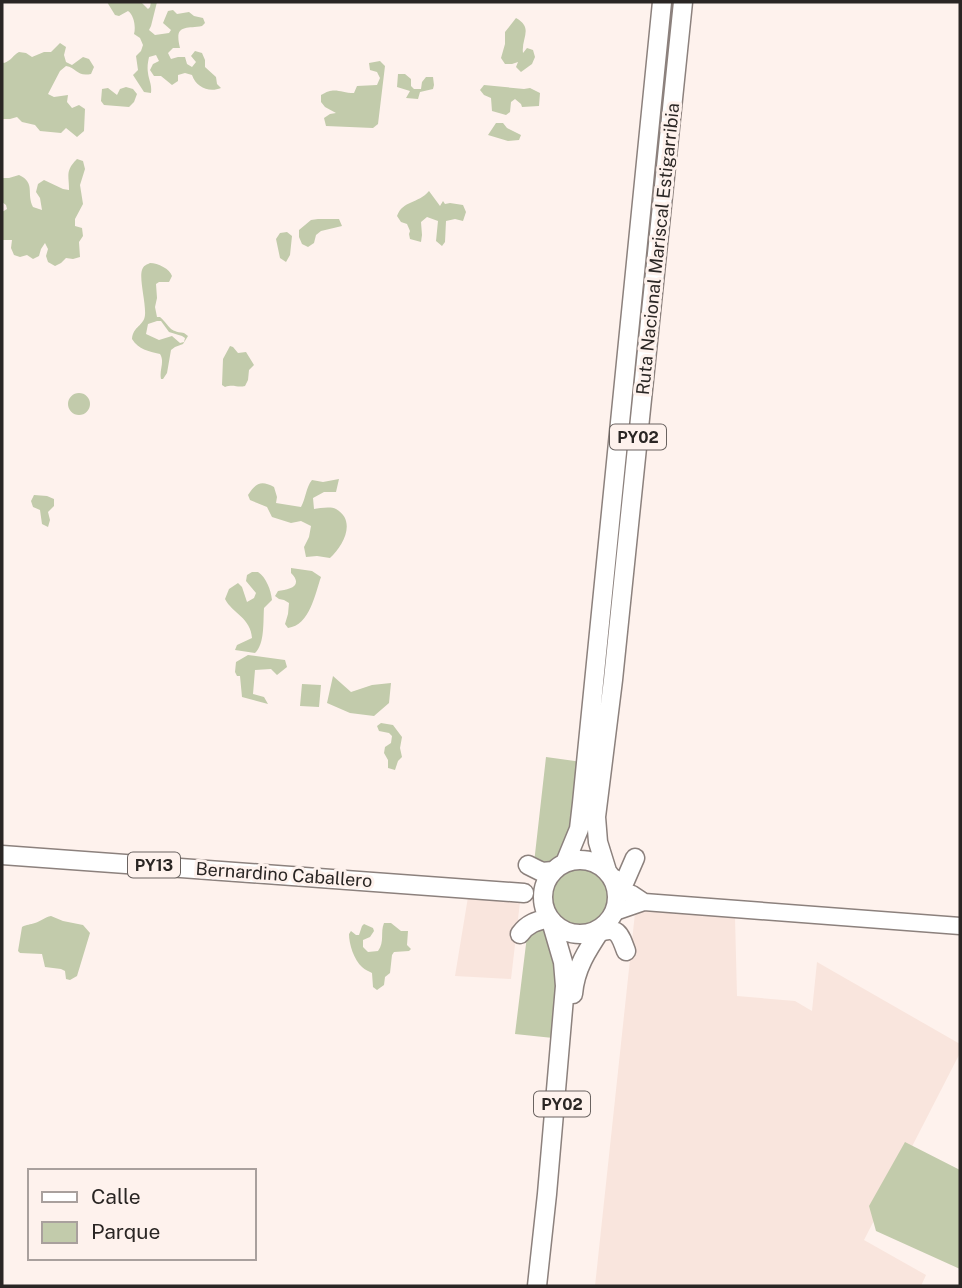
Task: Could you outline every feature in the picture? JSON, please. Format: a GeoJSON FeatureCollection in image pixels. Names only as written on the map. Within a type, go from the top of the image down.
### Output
{"type":"FeatureCollection","features":[{"type":"Feature","properties":{"kind":"highway","name":"Ruta Nacional Mariscal Estigarribia"},"geometry":{"type":"LineString","coordinates":[[556,869],[579,829],[662,2]]}},
{"type":"Feature","properties":{"kind":"highway","name":"Ruta Nacional Mariscal Estigarribia"},"geometry":{"type":"LineString","coordinates":[[612,879],[598,842],[596,817],[616,652],[683,2]]}},
{"type":"Feature","properties":{"kind":"highway","name":"Bernardino Caballero"},"geometry":{"type":"LineString","coordinates":[[2,855],[524,893]]}},
{"type":"Feature","properties":{"kind":"highway"},"geometry":{"type":"LineString","coordinates":[[626,951],[616,931],[600,930],[575,934],[562,930],[524,893],[572,860],[587,860],[601,866],[612,879],[625,881],[635,858]]}},
{"type":"Feature","properties":{"kind":"highway"},"geometry":{"type":"LineString","coordinates":[[528,865],[542,872],[556,869]]}},
{"type":"Feature","properties":{"kind":"highway","name":"PY02"},"geometry":{"type":"LineString","coordinates":[[537,1286],[565,986],[563,961],[543,898],[546,882],[556,869]]}},
{"type":"Feature","properties":{"kind":"highway","name":"PY02"},"geometry":{"type":"LineString","coordinates":[[544,1286],[574,982],[579,967],[600,930],[615,912],[618,900],[612,879]]}},
{"type":"Feature","properties":{"kind":"highway"},"geometry":{"type":"LineString","coordinates":[[520,934],[533,922],[549,918]]}},
{"type":"Feature","properties":{"kind":"main road"},"geometry":{"type":"LineString","coordinates":[[612,879],[644,902]]}},
{"type":"Feature","properties":{"kind":"main road"},"geometry":{"type":"LineString","coordinates":[[615,912],[644,902],[960,926]]}},
{"type":"Feature","properties":{"kind":"shaded area"},"geometry":{"type":"Polygon","coordinates":[[[468,897],[520,902],[511,979],[455,976],[468,897]]]}},
{"type":"Feature","properties":{"kind":"shaded area"},"geometry":{"type":"Polygon","coordinates":[[[641,909],[735,917],[737,996],[795,1001],[812,1011],[817,962],[960,1044],[960,1053],[864,1240],[926,1275],[921,1286],[595,1286],[635,913],[641,909]]]}},
{"type":"Feature","properties":{"kind":"green space"},"geometry":{"type":"Polygon","coordinates":[[[107,2],[141,2],[148,9],[151,2],[157,2],[149,30],[155,35],[169,33],[171,30],[163,23],[168,11],[173,10],[177,14],[189,12],[203,18],[205,23],[202,26],[180,31],[180,48],[173,48],[168,53],[171,59],[185,57],[187,64],[192,67],[196,62],[191,56],[195,51],[202,53],[205,67],[216,77],[221,88],[204,88],[192,75],[185,73],[178,75],[178,81],[172,85],[161,76],[154,76],[150,70],[153,64],[159,61],[156,55],[149,57],[148,63],[151,93],[144,92],[133,75],[138,70],[136,56],[143,45],[140,38],[134,34],[133,18],[128,11],[119,16],[115,15],[107,2]]]}},
{"type":"Feature","properties":{"kind":"green space"},"geometry":{"type":"Polygon","coordinates":[[[516,18],[526,30],[523,53],[527,48],[533,50],[535,57],[532,64],[521,72],[516,67],[518,62],[505,64],[501,58],[505,32],[516,18]]]}},
{"type":"Feature","properties":{"kind":"green space"},"geometry":{"type":"Polygon","coordinates":[[[60,43],[66,47],[66,62],[72,65],[83,57],[89,59],[94,67],[91,74],[86,75],[66,66],[60,71],[48,94],[54,97],[68,95],[67,102],[72,108],[79,105],[85,109],[84,131],[77,137],[66,128],[61,133],[40,131],[35,125],[22,122],[17,117],[3,119],[2,116],[2,62],[19,52],[32,57],[51,52],[60,43]]]}},
{"type":"Feature","properties":{"kind":"green space"},"geometry":{"type":"Polygon","coordinates":[[[380,61],[385,66],[378,124],[373,128],[326,126],[324,118],[336,113],[325,107],[321,102],[321,95],[334,90],[354,93],[357,86],[377,85],[380,78],[377,72],[370,70],[369,63],[380,61]]]}},
{"type":"Feature","properties":{"kind":"green space"},"geometry":{"type":"Polygon","coordinates":[[[398,74],[405,74],[411,79],[414,89],[421,89],[426,77],[433,77],[433,89],[420,92],[418,99],[406,98],[410,91],[397,87],[398,74]]]}},
{"type":"Feature","properties":{"kind":"green space"},"geometry":{"type":"Polygon","coordinates":[[[484,85],[530,88],[540,93],[539,106],[522,107],[515,99],[506,115],[492,111],[491,98],[480,90],[484,85]]]}},
{"type":"Feature","properties":{"kind":"green space"},"geometry":{"type":"Polygon","coordinates":[[[126,87],[137,94],[129,107],[104,105],[101,101],[102,89],[108,88],[117,95],[120,89],[126,87]]]}},
{"type":"Feature","properties":{"kind":"green space"},"geometry":{"type":"Polygon","coordinates":[[[496,123],[503,123],[521,135],[519,140],[508,141],[488,135],[496,123]]]}},
{"type":"Feature","properties":{"kind":"green space"},"geometry":{"type":"Polygon","coordinates":[[[77,159],[83,161],[85,169],[80,185],[83,204],[75,219],[75,226],[82,228],[80,257],[66,258],[55,266],[48,262],[45,243],[39,256],[33,259],[27,255],[14,255],[12,240],[3,240],[2,253],[2,212],[7,209],[2,202],[2,178],[19,175],[24,178],[29,185],[33,207],[42,210],[36,192],[38,184],[44,180],[69,190],[69,170],[77,159]]]}},
{"type":"Feature","properties":{"kind":"green space"},"geometry":{"type":"Polygon","coordinates":[[[429,191],[440,206],[443,201],[445,204],[463,205],[466,212],[463,221],[446,221],[445,242],[442,246],[436,241],[438,221],[427,217],[421,222],[421,242],[410,239],[407,224],[401,222],[397,216],[403,207],[429,191]]]}},
{"type":"Feature","properties":{"kind":"green space"},"geometry":{"type":"Polygon","coordinates":[[[339,219],[342,226],[321,231],[316,235],[314,243],[308,247],[302,244],[299,230],[311,220],[339,219]]]}},
{"type":"Feature","properties":{"kind":"green space"},"geometry":{"type":"Polygon","coordinates":[[[287,232],[292,236],[290,255],[286,262],[280,258],[276,239],[280,233],[287,232]]]}},
{"type":"Feature","properties":{"kind":"green space"},"geometry":{"type":"Polygon","coordinates":[[[150,263],[163,267],[172,276],[169,282],[156,284],[157,317],[172,330],[188,336],[183,344],[171,350],[167,373],[163,379],[160,354],[141,348],[132,339],[134,331],[144,319],[141,274],[144,267],[150,263]],[[161,321],[148,324],[146,334],[159,340],[172,336],[180,343],[184,342],[185,338],[169,332],[161,321]]]}},
{"type":"Feature","properties":{"kind":"green space"},"geometry":{"type":"Polygon","coordinates":[[[230,346],[238,353],[246,352],[254,365],[249,370],[245,386],[222,385],[223,359],[230,346]]]}},
{"type":"Feature","properties":{"kind":"green space"},"geometry":{"type":"Polygon","coordinates":[[[79,393],[87,396],[90,404],[87,412],[79,415],[71,412],[68,404],[71,396],[79,393]]]}},
{"type":"Feature","properties":{"kind":"green space"},"geometry":{"type":"Polygon","coordinates":[[[339,479],[336,492],[324,492],[313,498],[314,509],[334,508],[346,520],[346,534],[330,558],[306,557],[304,547],[311,526],[301,521],[291,523],[272,517],[267,507],[250,500],[248,495],[256,485],[262,483],[274,487],[276,503],[301,507],[312,480],[323,482],[339,479]]]}},
{"type":"Feature","properties":{"kind":"green space"},"geometry":{"type":"Polygon","coordinates":[[[34,495],[54,499],[54,506],[48,512],[48,527],[42,524],[40,510],[33,507],[31,501],[34,495]]]}},
{"type":"Feature","properties":{"kind":"green space"},"geometry":{"type":"Polygon","coordinates":[[[291,568],[312,571],[321,577],[307,615],[295,626],[288,628],[285,624],[289,603],[275,596],[278,591],[296,584],[291,568]]]}},
{"type":"Feature","properties":{"kind":"green space"},"geometry":{"type":"Polygon","coordinates":[[[258,572],[263,577],[272,600],[264,608],[262,638],[255,653],[235,650],[237,645],[252,638],[251,631],[225,599],[229,589],[238,583],[247,602],[254,598],[256,593],[246,581],[247,575],[258,572]]]}},
{"type":"Feature","properties":{"kind":"green space"},"geometry":{"type":"Polygon","coordinates":[[[248,655],[285,660],[287,667],[277,675],[271,669],[255,670],[253,694],[264,697],[268,704],[242,697],[240,676],[235,672],[236,662],[248,655]]]}},
{"type":"Feature","properties":{"kind":"green space"},"geometry":{"type":"Polygon","coordinates":[[[333,676],[351,692],[372,685],[391,683],[389,703],[374,716],[350,713],[327,703],[333,676]]]}},
{"type":"Feature","properties":{"kind":"green space"},"geometry":{"type":"Polygon","coordinates":[[[302,684],[321,685],[319,707],[300,706],[302,684]]]}},
{"type":"Feature","properties":{"kind":"green space"},"geometry":{"type":"Polygon","coordinates":[[[381,723],[393,725],[402,737],[402,757],[395,770],[388,768],[384,753],[392,736],[379,731],[377,726],[381,723]]]}},
{"type":"Feature","properties":{"kind":"green space"},"geometry":{"type":"Polygon","coordinates":[[[546,757],[582,762],[581,775],[575,816],[566,841],[552,863],[534,863],[546,757]]]}},
{"type":"Feature","properties":{"kind":"green space"},"geometry":{"type":"Polygon","coordinates":[[[574,866],[586,866],[602,875],[609,885],[609,909],[602,919],[586,928],[574,928],[563,923],[554,914],[549,903],[549,891],[554,880],[563,871],[574,866]]]}},
{"type":"Feature","properties":{"kind":"green space"},"geometry":{"type":"Polygon","coordinates":[[[51,916],[83,925],[90,933],[77,976],[70,980],[66,979],[65,971],[45,967],[42,954],[18,951],[22,927],[51,916]]]}},
{"type":"Feature","properties":{"kind":"green space"},"geometry":{"type":"Polygon","coordinates":[[[384,923],[391,923],[401,931],[408,931],[407,945],[411,949],[394,952],[390,973],[385,977],[384,985],[377,990],[373,987],[372,973],[362,967],[354,956],[349,934],[351,931],[359,935],[364,924],[373,928],[370,937],[363,940],[363,947],[368,952],[378,951],[384,923]]]}},
{"type":"Feature","properties":{"kind":"green space"},"geometry":{"type":"Polygon","coordinates":[[[546,927],[559,972],[553,1038],[515,1034],[527,936],[535,928],[546,927]]]}},
{"type":"Feature","properties":{"kind":"green space"},"geometry":{"type":"Polygon","coordinates":[[[905,1142],[960,1170],[960,1269],[876,1231],[869,1206],[905,1142]]]}}]}
